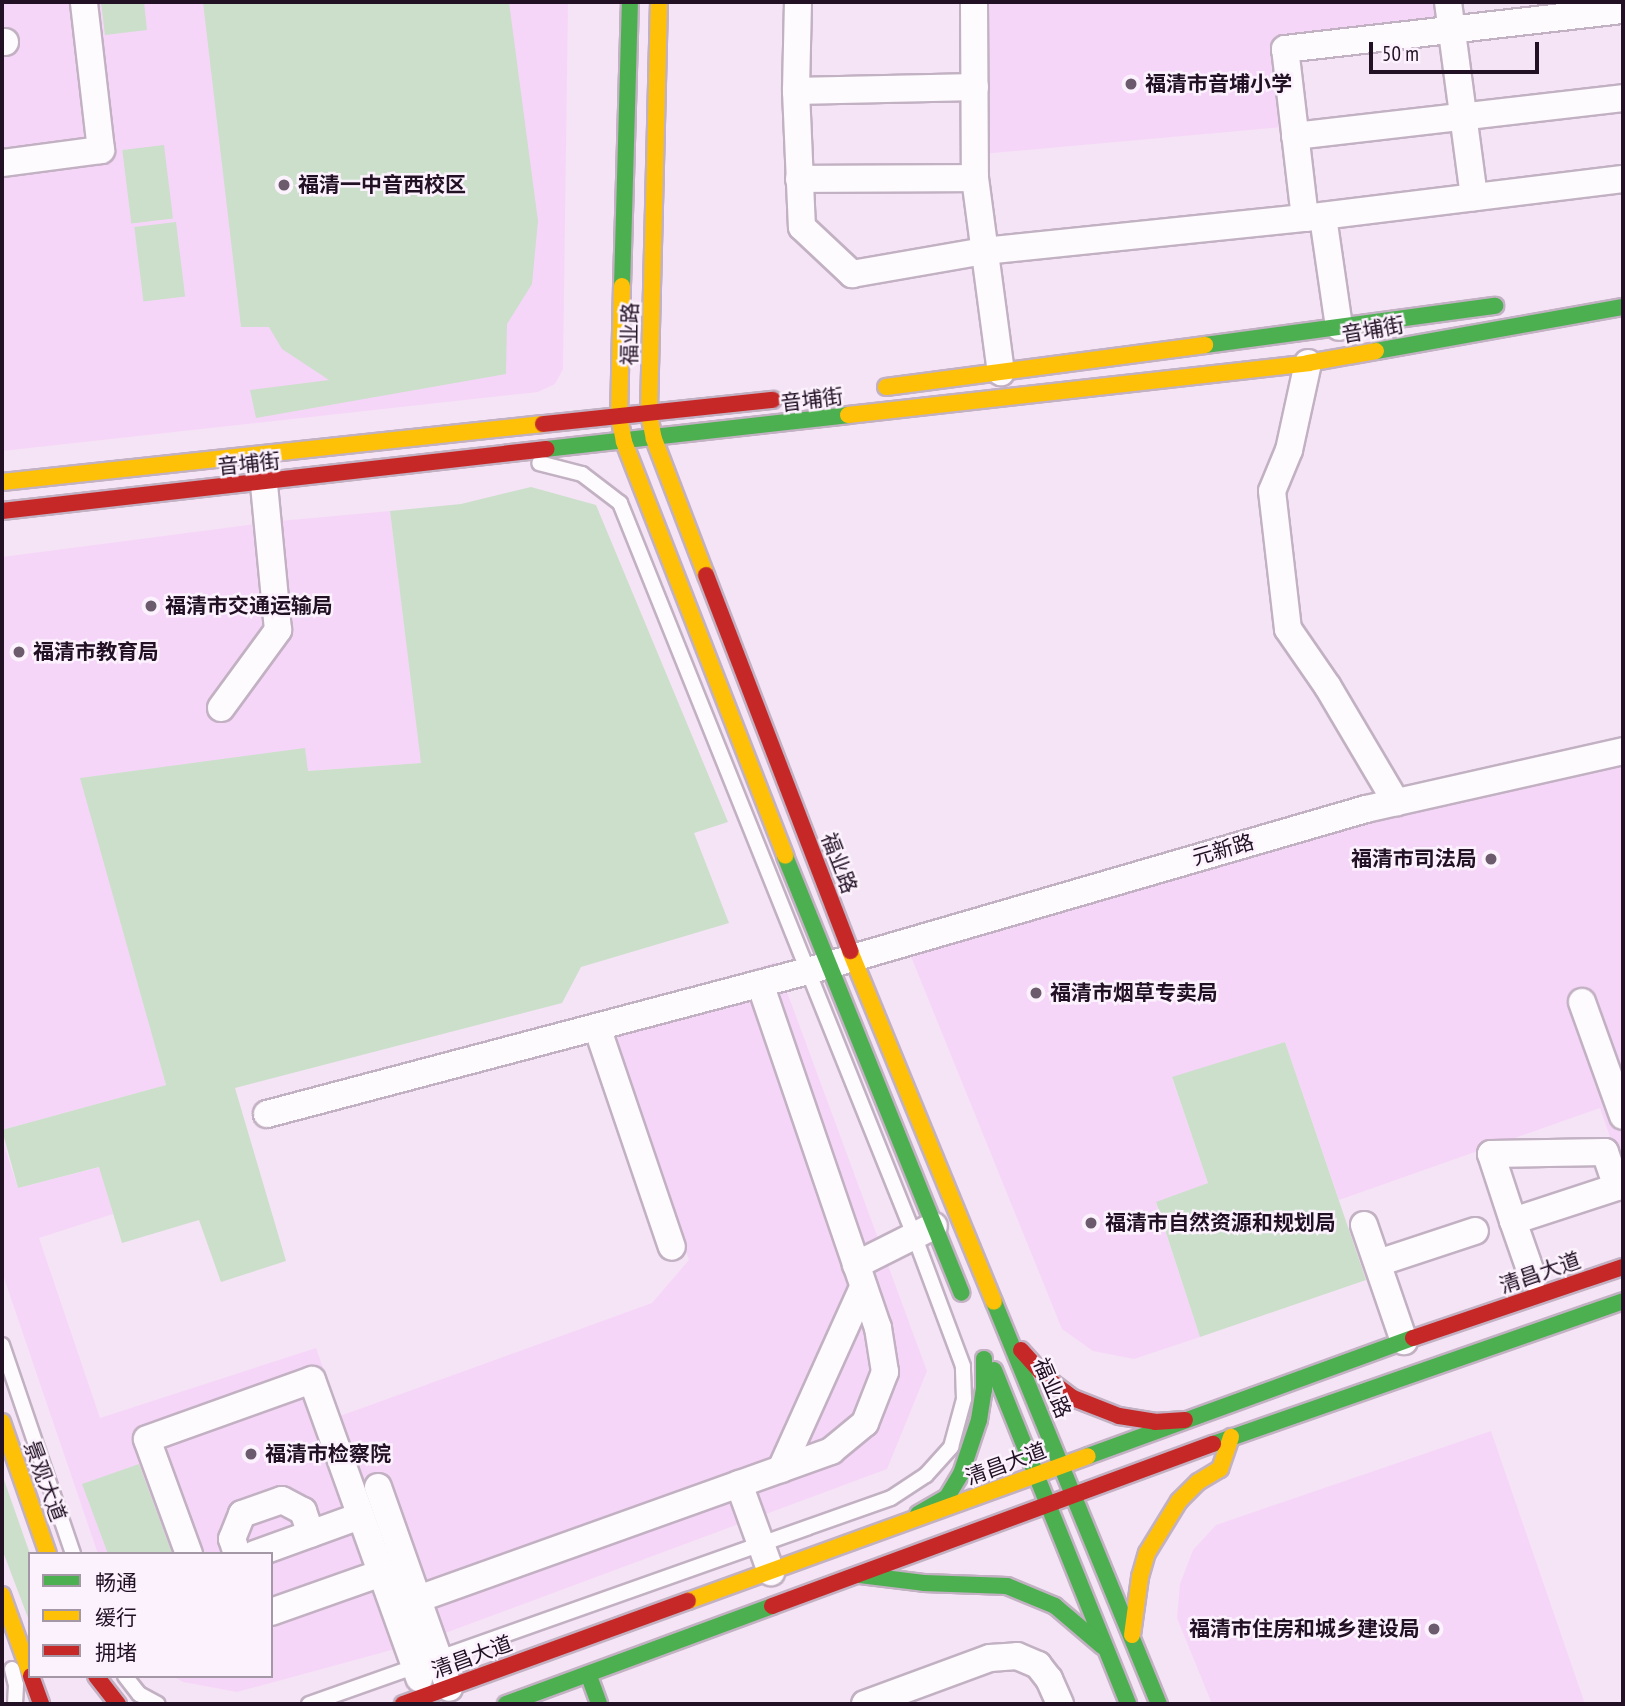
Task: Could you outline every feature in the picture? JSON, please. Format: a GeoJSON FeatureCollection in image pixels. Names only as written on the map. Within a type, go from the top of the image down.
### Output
{"type":"FeatureCollection","features":[{"type":"Feature","properties":{"kind":"street"},"geometry":{"type":"LineString","coordinates":[[2,163],[101,150],[84,2]]}},
{"type":"Feature","properties":{"kind":"street","name":"福业路"},"geometry":{"type":"LineString","coordinates":[[630,2],[619,416],[624,442],[829,964],[1006,1333],[1159,1704]]}},
{"type":"Feature","properties":{"kind":"street","name":"福业路"},"geometry":{"type":"LineString","coordinates":[[659,2],[649,414],[654,439],[829,964],[924,1230],[969,1308]]}},
{"type":"Feature","properties":{"kind":"street"},"geometry":{"type":"LineString","coordinates":[[798,2],[796,91],[802,227],[852,274],[984,251],[1314,217],[1623,178]]}},
{"type":"Feature","properties":{"kind":"street"},"geometry":{"type":"LineString","coordinates":[[974,2],[975,178],[1001,372]]}},
{"type":"Feature","properties":{"kind":"street"},"geometry":{"type":"LineString","coordinates":[[1448,2],[1474,197]]}},
{"type":"Feature","properties":{"kind":"street"},"geometry":{"type":"LineString","coordinates":[[1339,327],[1295,136],[1285,49],[1623,9],[1622,2]]}},
{"type":"Feature","properties":{"kind":"street"},"geometry":{"type":"LineString","coordinates":[[796,91],[975,87]]}},
{"type":"Feature","properties":{"kind":"street"},"geometry":{"type":"LineString","coordinates":[[1295,136],[1623,98]]}},
{"type":"Feature","properties":{"kind":"street"},"geometry":{"type":"LineString","coordinates":[[799,179],[975,178]]}},
{"type":"Feature","properties":{"kind":"street","name":"音埔街"},"geometry":{"type":"LineString","coordinates":[[868,389],[1517,303]]}},
{"type":"Feature","properties":{"kind":"street","name":"音埔街"},"geometry":{"type":"LineString","coordinates":[[2,511],[265,490],[624,442],[1308,363],[1623,307]]}},
{"type":"Feature","properties":{"kind":"street"},"geometry":{"type":"LineString","coordinates":[[1308,363],[1289,450],[1272,491],[1288,629],[1328,687],[1396,802]]}},
{"type":"Feature","properties":{"kind":"street","name":"音埔街"},"geometry":{"type":"LineString","coordinates":[[2,482],[786,398]]}},
{"type":"Feature","properties":{"kind":"street"},"geometry":{"type":"LineString","coordinates":[[221,708],[278,630],[265,490]]}},
{"type":"Feature","properties":{"kind":"street","name":"元新路"},"geometry":{"type":"LineString","coordinates":[[267,1114],[760,984],[1396,802],[1623,751]]}},
{"type":"Feature","properties":{"kind":"street"},"geometry":{"type":"LineString","coordinates":[[418,1599],[831,1451],[865,1423],[885,1372],[877,1328],[760,984]]}},
{"type":"Feature","properties":{"kind":"street"},"geometry":{"type":"LineString","coordinates":[[1582,1002],[1623,1116]]}},
{"type":"Feature","properties":{"kind":"street"},"geometry":{"type":"LineString","coordinates":[[597,1027],[672,1248]]}},
{"type":"Feature","properties":{"kind":"street"},"geometry":{"type":"LineString","coordinates":[[1513,1221],[1617,1187],[1605,1152],[1491,1154],[1513,1221],[1533,1278]]}},
{"type":"Feature","properties":{"kind":"street"},"geometry":{"type":"LineString","coordinates":[[1364,1225],[1404,1341]]}},
{"type":"Feature","properties":{"kind":"street"},"geometry":{"type":"LineString","coordinates":[[780,1469],[860,1276],[924,1230]]}},
{"type":"Feature","properties":{"kind":"street"},"geometry":{"type":"LineString","coordinates":[[1378,1263],[1475,1231]]}},
{"type":"Feature","properties":{"kind":"street","name":"清昌大道"},"geometry":{"type":"LineString","coordinates":[[403,1704],[1404,1341],[1623,1267]]}},
{"type":"Feature","properties":{"kind":"street"},"geometry":{"type":"LineString","coordinates":[[506,1704],[589,1676],[1231,1437],[1623,1301]]}},
{"type":"Feature","properties":{"kind":"street"},"geometry":{"type":"LineString","coordinates":[[1006,1333],[1045,1377],[1073,1398],[1119,1416],[1155,1422],[1193,1419]]}},
{"type":"Feature","properties":{"kind":"street"},"geometry":{"type":"LineString","coordinates":[[899,1525],[947,1497],[961,1474],[973,1443],[984,1390],[983,1344],[1128,1704]]}},
{"type":"Feature","properties":{"kind":"street"},"geometry":{"type":"LineString","coordinates":[[188,1552],[147,1439],[312,1380],[381,1573],[424,1668],[449,1688]]}},
{"type":"Feature","properties":{"kind":"street","name":"景观大道"},"geometry":{"type":"LineString","coordinates":[[2,1422],[47,1552]]}},
{"type":"Feature","properties":{"kind":"street"},"geometry":{"type":"LineString","coordinates":[[1132,1636],[1140,1577],[1147,1553],[1179,1501],[1198,1482],[1220,1469],[1231,1437]]}},
{"type":"Feature","properties":{"kind":"street"},"geometry":{"type":"LineString","coordinates":[[739,1484],[771,1572]]}},
{"type":"Feature","properties":{"kind":"street"},"geometry":{"type":"LineString","coordinates":[[378,1487],[418,1599],[424,1668]]}},
{"type":"Feature","properties":{"kind":"street"},"geometry":{"type":"LineString","coordinates":[[236,1552],[232,1539],[242,1514],[282,1500],[303,1511],[311,1534]]}},
{"type":"Feature","properties":{"kind":"street"},"geometry":{"type":"LineString","coordinates":[[261,1552],[360,1516]]}},
{"type":"Feature","properties":{"kind":"street"},"geometry":{"type":"LineString","coordinates":[[273,1611],[381,1573]]}},
{"type":"Feature","properties":{"kind":"street"},"geometry":{"type":"LineString","coordinates":[[860,1576],[924,1583],[1007,1586],[1055,1606],[1107,1650]]}},
{"type":"Feature","properties":{"kind":"street"},"geometry":{"type":"LineString","coordinates":[[2,1595],[28,1667]]}},
{"type":"Feature","properties":{"kind":"street"},"geometry":{"type":"LineString","coordinates":[[865,1704],[990,1658],[1017,1656],[1038,1665],[1049,1679],[1060,1704]]}},
{"type":"Feature","properties":{"kind":"street"},"geometry":{"type":"LineString","coordinates":[[589,1676],[599,1704]]}},
{"type":"Feature","properties":{"kind":"street"},"geometry":{"type":"LineString","coordinates":[[31,1678],[32,1704]]}},
{"type":"Feature","properties":{"kind":"street"},"geometry":{"type":"LineString","coordinates":[[32,1678],[41,1704]]}},
{"type":"Feature","properties":{"kind":"street"},"geometry":{"type":"LineString","coordinates":[[91,1678],[100,1704]]}},
{"type":"Feature","properties":{"kind":"street"},"geometry":{"type":"LineString","coordinates":[[98,1678],[118,1704]]}},
{"type":"Feature","properties":{"kind":"lane"},"geometry":{"type":"LineString","coordinates":[[85,517],[265,490],[541,462],[582,474],[620,503],[829,964]]}},
{"type":"Feature","properties":{"kind":"lane"},"geometry":{"type":"LineString","coordinates":[[309,1704],[424,1668],[891,1498],[926,1475],[951,1447],[964,1399],[963,1366],[924,1230]]}},
{"type":"Feature","properties":{"kind":"lane"},"geometry":{"type":"LineString","coordinates":[[2,1345],[72,1552]]}},
{"type":"Feature","properties":{"kind":"lane"},"geometry":{"type":"LineString","coordinates":[[5,1651],[16,1685],[15,1704]]}},
{"type":"Feature","properties":{"kind":"lane"},"geometry":{"type":"LineString","coordinates":[[127,1678],[139,1694],[158,1704]]}},
{"type":"Feature","properties":{"kind":"shaded area","name":"福清一中音西校区"},"geometry":{"type":"Polygon","coordinates":[[[2,2],[568,2],[563,369],[555,384],[538,392],[2,451],[2,2]]]}},
{"type":"Feature","properties":{"kind":"shaded area","name":"福清市音埔小学"},"geometry":{"type":"Polygon","coordinates":[[[979,2],[1439,2],[1442,23],[1279,42],[1283,127],[982,154],[979,2]]]}},
{"type":"Feature","properties":{"kind":"shaded area"},"geometry":{"type":"Polygon","coordinates":[[[390,511],[422,763],[307,771],[305,749],[81,778],[166,1085],[2,1130],[2,557],[279,521],[390,511]]]}},
{"type":"Feature","properties":{"kind":"shaded area"},"geometry":{"type":"Polygon","coordinates":[[[1623,764],[1623,1167],[1621,1168],[1600,1108],[1339,1200],[1285,1042],[1172,1078],[1208,1183],[1156,1203],[1200,1337],[1134,1359],[1093,1351],[1062,1329],[910,954],[1103,896],[1351,827],[1623,764]]]}},
{"type":"Feature","properties":{"kind":"shaded area"},"geometry":{"type":"Polygon","coordinates":[[[776,962],[927,1371],[887,1469],[421,1642],[237,1692],[183,1682],[176,1678],[273,1678],[273,1552],[97,1552],[2,1272],[2,1139],[18,1188],[100,1167],[113,1214],[39,1238],[100,1418],[316,1348],[340,1416],[652,1303],[689,1260],[607,1018],[776,962]]]}},
{"type":"Feature","properties":{"kind":"shaded area"},"geometry":{"type":"Polygon","coordinates":[[[1491,1431],[1585,1704],[1212,1704],[1177,1618],[1180,1584],[1193,1550],[1216,1525],[1491,1431]]]}},
{"type":"Feature","properties":{"kind":"green space"},"geometry":{"type":"Polygon","coordinates":[[[101,2],[144,2],[147,30],[105,35],[101,2]]]}},
{"type":"Feature","properties":{"kind":"green space"},"geometry":{"type":"Polygon","coordinates":[[[203,2],[509,2],[538,221],[532,284],[507,324],[506,374],[256,418],[250,390],[329,380],[282,349],[269,327],[241,327],[203,2]]]}},
{"type":"Feature","properties":{"kind":"green space"},"geometry":{"type":"Polygon","coordinates":[[[164,145],[173,218],[131,224],[122,150],[164,145]]]}},
{"type":"Feature","properties":{"kind":"green space"},"geometry":{"type":"Polygon","coordinates":[[[176,222],[185,296],[143,302],[134,227],[176,222]]]}},
{"type":"Feature","properties":{"kind":"green space"},"geometry":{"type":"Polygon","coordinates":[[[531,487],[596,505],[728,822],[694,833],[729,923],[581,967],[562,1003],[235,1088],[286,1261],[221,1282],[199,1220],[122,1243],[99,1167],[18,1188],[2,1130],[166,1085],[80,778],[305,748],[308,771],[421,763],[390,511],[461,504],[531,487]]]}},
{"type":"Feature","properties":{"kind":"green space"},"geometry":{"type":"Polygon","coordinates":[[[1285,1042],[1366,1280],[1200,1337],[1156,1202],[1208,1183],[1172,1077],[1285,1042]]]}},
{"type":"Feature","properties":{"kind":"green space"},"geometry":{"type":"Polygon","coordinates":[[[139,1464],[172,1552],[107,1552],[82,1484],[139,1464]]]}},
{"type":"Feature","properties":{"kind":"green space"},"geometry":{"type":"Polygon","coordinates":[[[2,1474],[29,1552],[28,1618],[2,1549],[2,1474]]]}},
{"type":"Feature","properties":{"kind":"traffic: fast"},"geometry":{"type":"LineString","coordinates":[[622,286],[630,2]]}},
{"type":"Feature","properties":{"kind":"traffic: fast"},"geometry":{"type":"LineString","coordinates":[[1205,345],[1495,306]]}},
{"type":"Feature","properties":{"kind":"traffic: fast"},"geometry":{"type":"LineString","coordinates":[[1376,351],[1623,307]]}},
{"type":"Feature","properties":{"kind":"traffic: fast"},"geometry":{"type":"LineString","coordinates":[[546,449],[848,415]]}},
{"type":"Feature","properties":{"kind":"traffic: fast"},"geometry":{"type":"LineString","coordinates":[[785,856],[962,1293]]}},
{"type":"Feature","properties":{"kind":"traffic: fast"},"geometry":{"type":"LineString","coordinates":[[1213,1444],[1623,1301]]}},
{"type":"Feature","properties":{"kind":"traffic: fast"},"geometry":{"type":"LineString","coordinates":[[994,1302],[1159,1704]]}},
{"type":"Feature","properties":{"kind":"traffic: fast"},"geometry":{"type":"LineString","coordinates":[[1088,1456],[1413,1338]]}},
{"type":"Feature","properties":{"kind":"traffic: fast"},"geometry":{"type":"LineString","coordinates":[[918,1514],[947,1497],[961,1474],[979,1420],[984,1390],[984,1359]]}},
{"type":"Feature","properties":{"kind":"traffic: fast"},"geometry":{"type":"LineString","coordinates":[[994,1370],[1128,1704]]}},
{"type":"Feature","properties":{"kind":"traffic: fast"},"geometry":{"type":"LineString","coordinates":[[860,1575],[924,1583],[1007,1586],[1055,1606],[1102,1646]]}},
{"type":"Feature","properties":{"kind":"traffic: fast"},"geometry":{"type":"LineString","coordinates":[[506,1704],[772,1606]]}},
{"type":"Feature","properties":{"kind":"traffic: fast"},"geometry":{"type":"LineString","coordinates":[[589,1676],[599,1704]]}},
{"type":"Feature","properties":{"kind":"traffic: slow"},"geometry":{"type":"LineString","coordinates":[[659,2],[649,414],[654,439],[706,575]]}},
{"type":"Feature","properties":{"kind":"traffic: slow"},"geometry":{"type":"LineString","coordinates":[[622,286],[619,416],[624,442],[785,856]]}},
{"type":"Feature","properties":{"kind":"traffic: slow"},"geometry":{"type":"LineString","coordinates":[[886,387],[1205,345]]}},
{"type":"Feature","properties":{"kind":"traffic: slow"},"geometry":{"type":"LineString","coordinates":[[848,415],[1308,363],[1376,351]]}},
{"type":"Feature","properties":{"kind":"traffic: slow"},"geometry":{"type":"LineString","coordinates":[[2,482],[543,424]]}},
{"type":"Feature","properties":{"kind":"traffic: slow"},"geometry":{"type":"LineString","coordinates":[[850,951],[994,1302]]}},
{"type":"Feature","properties":{"kind":"traffic: slow"},"geometry":{"type":"LineString","coordinates":[[2,1422],[47,1552]]}},
{"type":"Feature","properties":{"kind":"traffic: slow"},"geometry":{"type":"LineString","coordinates":[[1132,1635],[1140,1577],[1147,1553],[1179,1501],[1198,1482],[1220,1469],[1231,1437]]}},
{"type":"Feature","properties":{"kind":"traffic: slow"},"geometry":{"type":"LineString","coordinates":[[688,1601],[1088,1456]]}},
{"type":"Feature","properties":{"kind":"traffic: slow"},"geometry":{"type":"LineString","coordinates":[[2,1595],[28,1667]]}},
{"type":"Feature","properties":{"kind":"traffic: jam"},"geometry":{"type":"LineString","coordinates":[[543,424],[773,400]]}},
{"type":"Feature","properties":{"kind":"traffic: jam"},"geometry":{"type":"LineString","coordinates":[[2,511],[546,449]]}},
{"type":"Feature","properties":{"kind":"traffic: jam"},"geometry":{"type":"LineString","coordinates":[[706,575],[850,951]]}},
{"type":"Feature","properties":{"kind":"traffic: jam"},"geometry":{"type":"LineString","coordinates":[[1413,1338],[1623,1267]]}},
{"type":"Feature","properties":{"kind":"traffic: jam"},"geometry":{"type":"LineString","coordinates":[[1021,1350],[1045,1377],[1073,1398],[1119,1416],[1155,1422],[1185,1420]]}},
{"type":"Feature","properties":{"kind":"traffic: jam"},"geometry":{"type":"LineString","coordinates":[[772,1606],[1213,1444]]}},
{"type":"Feature","properties":{"kind":"traffic: jam"},"geometry":{"type":"LineString","coordinates":[[403,1704],[688,1601]]}},
{"type":"Feature","properties":{"kind":"traffic: jam"},"geometry":{"type":"LineString","coordinates":[[32,1678],[41,1704]]}},
{"type":"Feature","properties":{"kind":"traffic: jam"},"geometry":{"type":"LineString","coordinates":[[98,1678],[118,1704]]}},
{"type":"Feature","properties":{"kind":"place","name":"福清市音埔小学"},"geometry":{"type":"Point","coordinates":[1131,84]}},
{"type":"Feature","properties":{"kind":"place","name":"福清一中音西校区"},"geometry":{"type":"Point","coordinates":[284,185]}},
{"type":"Feature","properties":{"kind":"place","name":"福清市交通运输局"},"geometry":{"type":"Point","coordinates":[151,606]}},
{"type":"Feature","properties":{"kind":"place","name":"福清市教育局"},"geometry":{"type":"Point","coordinates":[19,652]}},
{"type":"Feature","properties":{"kind":"place","name":"福清市司法局"},"geometry":{"type":"Point","coordinates":[1491,859]}},
{"type":"Feature","properties":{"kind":"place","name":"福清市烟草专卖局"},"geometry":{"type":"Point","coordinates":[1036,993]}},
{"type":"Feature","properties":{"kind":"place","name":"福清市自然资源和规划局"},"geometry":{"type":"Point","coordinates":[1091,1223]}},
{"type":"Feature","properties":{"kind":"place","name":"福清市检察院"},"geometry":{"type":"Point","coordinates":[251,1454]}},
{"type":"Feature","properties":{"kind":"place","name":"福清市住房和城乡建设局"},"geometry":{"type":"Point","coordinates":[1434,1629]}}]}
